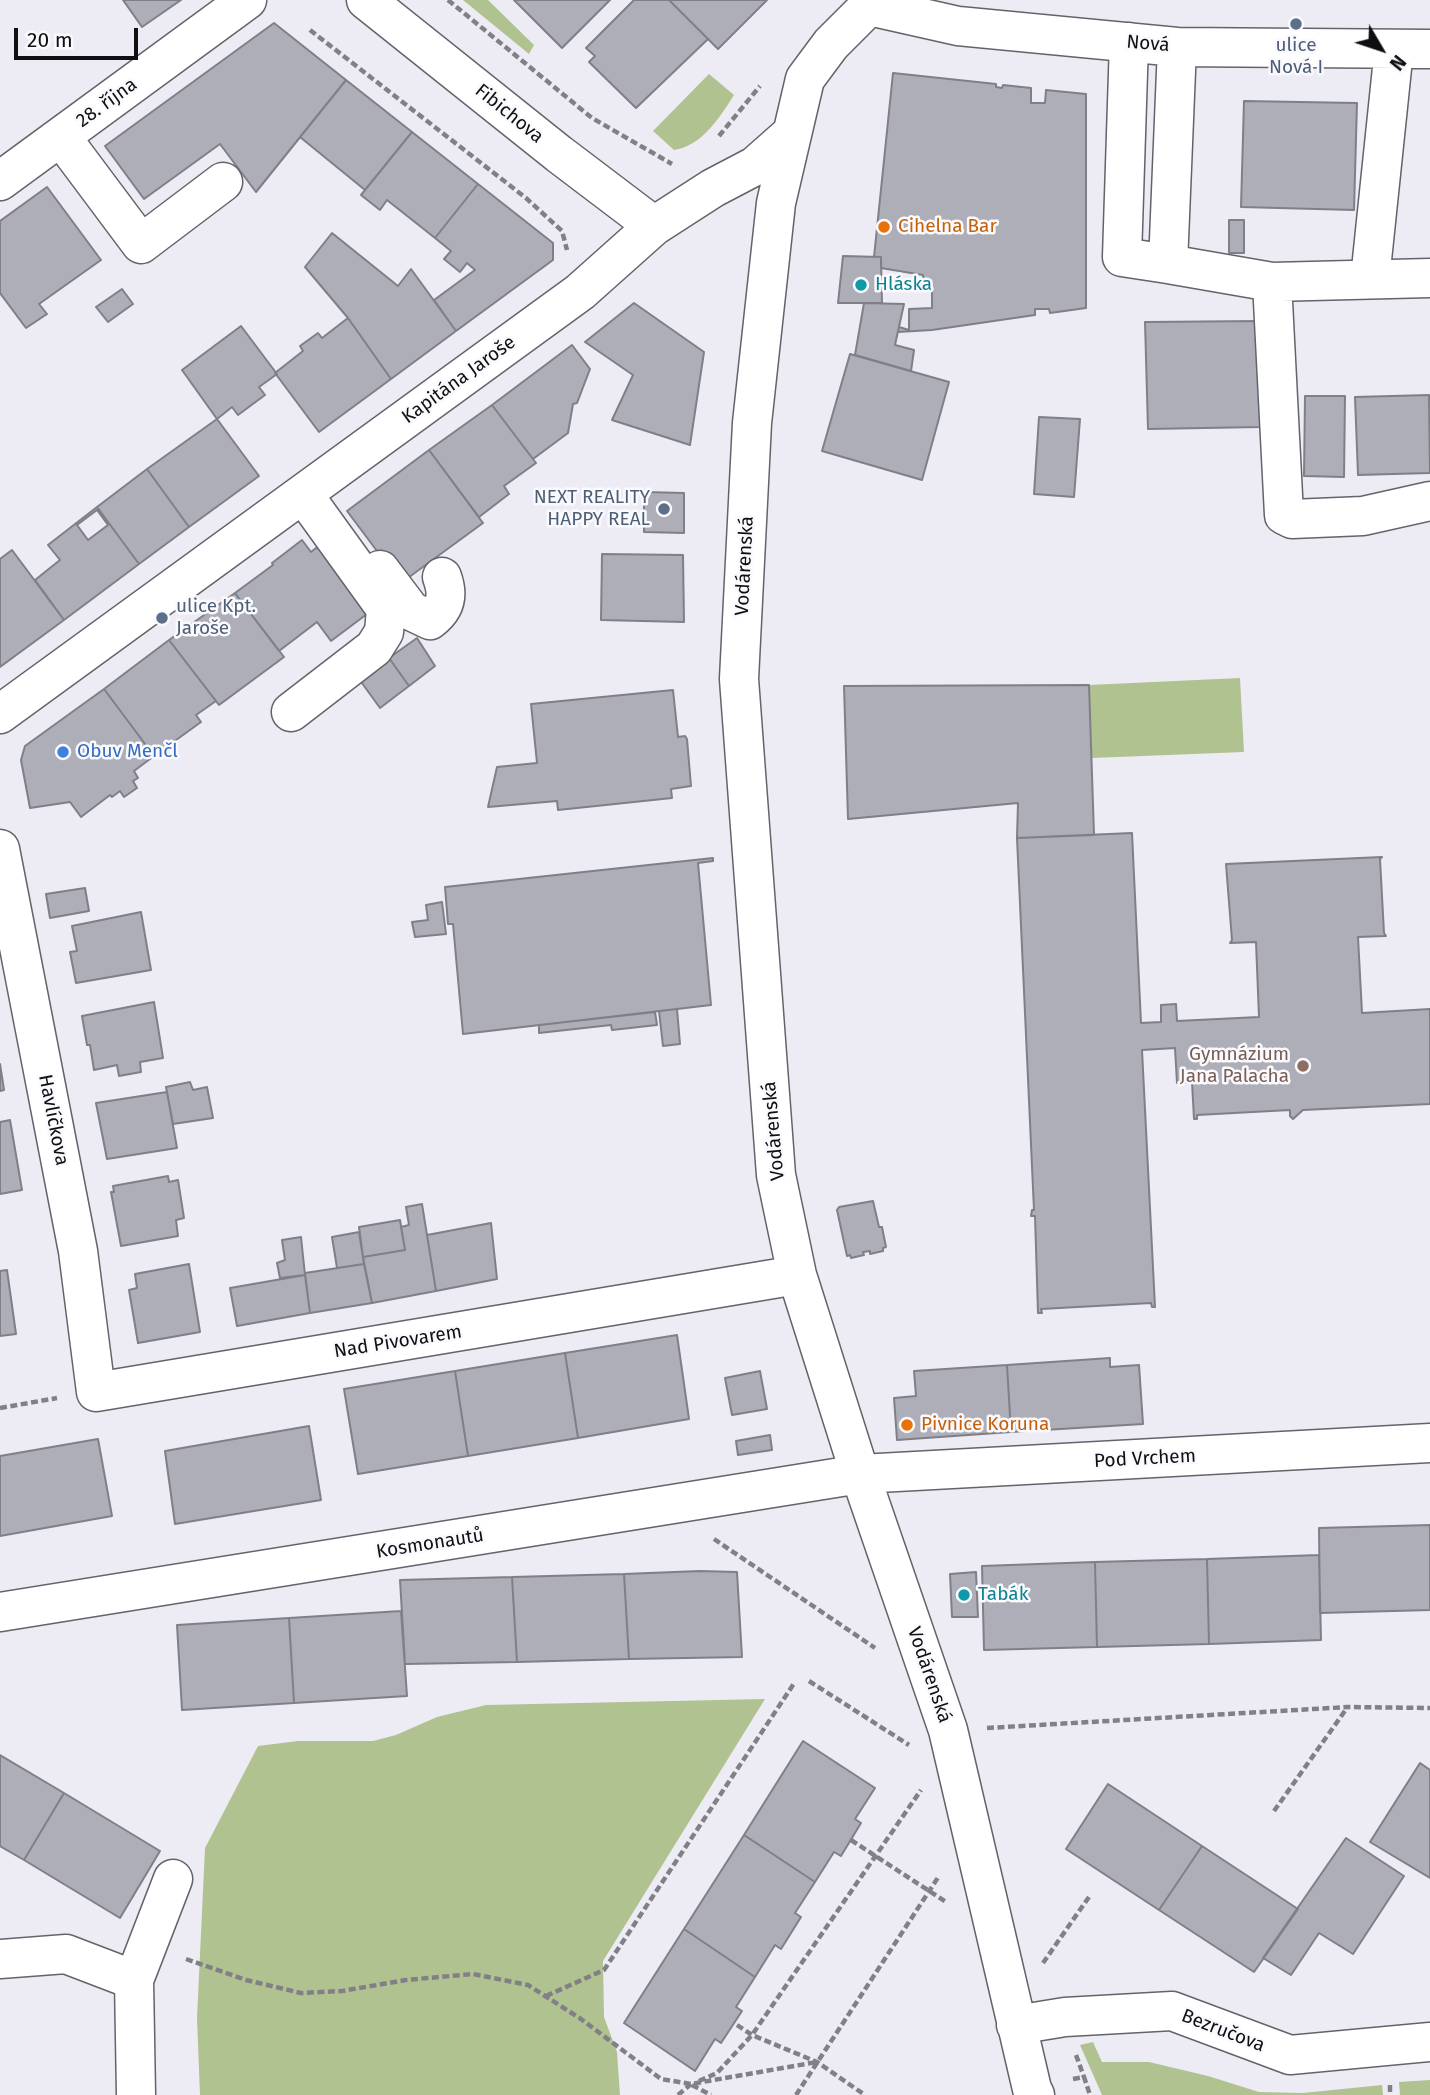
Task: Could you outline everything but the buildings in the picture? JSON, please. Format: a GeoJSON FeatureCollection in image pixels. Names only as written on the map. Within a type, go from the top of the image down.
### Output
{"type":"FeatureCollection","features":[{"type":"Feature","properties":{"kind":"street","name":"28. října"},"geometry":{"type":"LineString","coordinates":[[0,181],[247,0]]}},
{"type":"Feature","properties":{"kind":"street","name":"Fibichova"},"geometry":{"type":"LineString","coordinates":[[366,0],[654,226]]}},
{"type":"Feature","properties":{"kind":"street"},"geometry":{"type":"LineString","coordinates":[[790,135],[805,79],[831,44],[870,3]]}},
{"type":"Feature","properties":{"kind":"street","name":"Nová"},"geometry":{"type":"LineString","coordinates":[[870,3],[958,26],[1177,47],[1412,49]]}},
{"type":"Feature","properties":{"kind":"street"},"geometry":{"type":"LineString","coordinates":[[1129,42],[1122,257],[1272,282],[1430,278]]}},
{"type":"Feature","properties":{"kind":"street"},"geometry":{"type":"LineString","coordinates":[[1168,264],[1177,47]]}},
{"type":"Feature","properties":{"kind":"street"},"geometry":{"type":"LineString","coordinates":[[1370,279],[1412,49]]}},
{"type":"Feature","properties":{"kind":"street","name":"Kapitána Jaroše"},"geometry":{"type":"LineString","coordinates":[[0,714],[580,292],[654,226],[713,188],[755,166],[790,135]]}},
{"type":"Feature","properties":{"kind":"street","name":"Vodárenská"},"geometry":{"type":"LineString","coordinates":[[790,135],[776,203],[752,423],[739,679],[776,1175],[797,1275],[970,1829],[1035,2095]]}},
{"type":"Feature","properties":{"kind":"street"},"geometry":{"type":"LineString","coordinates":[[61,137],[141,244],[223,182]]}},
{"type":"Feature","properties":{"kind":"street"},"geometry":{"type":"LineString","coordinates":[[1272,282],[1284,515],[1292,519],[1363,516],[1430,501]]}},
{"type":"Feature","properties":{"kind":"street"},"geometry":{"type":"LineString","coordinates":[[309,489],[411,611],[430,620],[442,611],[448,593],[442,577]]}},
{"type":"Feature","properties":{"kind":"street"},"geometry":{"type":"LineString","coordinates":[[291,712],[374,648],[384,632],[386,608],[309,489]]}},
{"type":"Feature","properties":{"kind":"street","name":"Havlíčkova"},"geometry":{"type":"LineString","coordinates":[[0,849],[78,1251],[96,1392]]}},
{"type":"Feature","properties":{"kind":"street","name":"Nad Pivovarem"},"geometry":{"type":"LineString","coordinates":[[96,1392],[797,1275]]}},
{"type":"Feature","properties":{"kind":"street","name":"Pod Vrchem"},"geometry":{"type":"LineString","coordinates":[[860,1474],[1430,1443]]}},
{"type":"Feature","properties":{"kind":"street","name":"Kosmonautů"},"geometry":{"type":"LineString","coordinates":[[0,1612],[860,1474]]}},
{"type":"Feature","properties":{"kind":"street"},"geometry":{"type":"LineString","coordinates":[[136,2095],[134,1980],[173,1879]]}},
{"type":"Feature","properties":{"kind":"street"},"geometry":{"type":"LineString","coordinates":[[0,1959],[66,1954],[134,1980]]}},
{"type":"Feature","properties":{"kind":"street","name":"Bezručova"},"geometry":{"type":"LineString","coordinates":[[1016,2025],[1065,2017],[1172,2011],[1290,2056],[1430,2042]]}},
{"type":"Feature","properties":{"kind":"path"},"geometry":{"type":"LineString","coordinates":[[448,0],[592,118],[669,165],[682,162]]}},
{"type":"Feature","properties":{"kind":"path"},"geometry":{"type":"LineString","coordinates":[[310,30],[526,198],[562,231],[568,249],[565,257]]}},
{"type":"Feature","properties":{"kind":"path"},"geometry":{"type":"LineString","coordinates":[[713,142],[763,82]]}},
{"type":"Feature","properties":{"kind":"path"},"geometry":{"type":"LineString","coordinates":[[0,1408],[96,1392]]}},
{"type":"Feature","properties":{"kind":"path"},"geometry":{"type":"LineString","coordinates":[[666,1505],[880,1651]]}},
{"type":"Feature","properties":{"kind":"path"},"geometry":{"type":"LineString","coordinates":[[809,1681],[948,1756],[1348,1707],[1430,1708]]}},
{"type":"Feature","properties":{"kind":"path"},"geometry":{"type":"LineString","coordinates":[[546,1996],[604,1970],[794,1682]]}},
{"type":"Feature","properties":{"kind":"path"},"geometry":{"type":"LineString","coordinates":[[1274,1811],[1348,1707]]}},
{"type":"Feature","properties":{"kind":"path"},"geometry":{"type":"LineString","coordinates":[[678,2095],[691,2084],[717,2073],[752,2035],[948,1756]]}},
{"type":"Feature","properties":{"kind":"path"},"geometry":{"type":"LineString","coordinates":[[796,2095],[970,1829]]}},
{"type":"Feature","properties":{"kind":"path"},"geometry":{"type":"LineString","coordinates":[[851,1840],[994,1933]]}},
{"type":"Feature","properties":{"kind":"path"},"geometry":{"type":"LineString","coordinates":[[1037,1972],[1091,1894]]}},
{"type":"Feature","properties":{"kind":"path"},"geometry":{"type":"LineString","coordinates":[[147,1945],[246,1980],[301,1993],[342,1991],[407,1980],[473,1974],[528,1985],[581,2019],[661,2079],[691,2084],[817,2062]]}},
{"type":"Feature","properties":{"kind":"path"},"geometry":{"type":"LineString","coordinates":[[737,2025],[752,2035],[817,2062],[865,2095]]}},
{"type":"Feature","properties":{"kind":"path"},"geometry":{"type":"LineString","coordinates":[[1072,2045],[1090,2095]]}},
{"type":"Feature","properties":{"kind":"path"},"geometry":{"type":"LineString","coordinates":[[1072,2080],[1084,2077]]}},
{"type":"Feature","properties":{"kind":"path"},"geometry":{"type":"LineString","coordinates":[[691,2084],[710,2095]]}},
{"type":"Feature","properties":{"kind":"green space"},"geometry":{"type":"Polygon","coordinates":[[[463,0],[488,0],[534,45],[529,54],[463,0]]]}},
{"type":"Feature","properties":{"kind":"green space"},"geometry":{"type":"Polygon","coordinates":[[[709,74],[734,95],[702,137],[674,150],[653,131],[709,74]]]}},
{"type":"Feature","properties":{"kind":"green space"},"geometry":{"type":"Polygon","coordinates":[[[1240,678],[1244,752],[1092,758],[1089,685],[1240,678]]]}},
{"type":"Feature","properties":{"kind":"green space"},"geometry":{"type":"Polygon","coordinates":[[[765,1699],[603,1961],[604,2017],[617,2052],[620,2095],[200,2095],[197,2018],[205,1848],[258,1746],[298,1741],[373,1741],[396,1735],[437,1717],[486,1705],[765,1699]]]}},
{"type":"Feature","properties":{"kind":"green space"},"geometry":{"type":"Polygon","coordinates":[[[1093,2042],[1102,2062],[1149,2062],[1259,2092],[1303,2093],[1382,2085],[1383,2095],[1102,2095],[1080,2045],[1093,2042]]]}},
{"type":"Feature","properties":{"kind":"green space"},"geometry":{"type":"Polygon","coordinates":[[[1430,2080],[1430,2095],[1400,2095],[1399,2082],[1430,2080]]]}},
{"type":"Feature","properties":{"kind":"place","name":"ulice Nová I"},"geometry":{"type":"Point","coordinates":[1296,24]}},
{"type":"Feature","properties":{"kind":"place","name":"Cihelna Bar"},"geometry":{"type":"Point","coordinates":[884,227]}},
{"type":"Feature","properties":{"kind":"place","name":"Hláska"},"geometry":{"type":"Point","coordinates":[861,285]}},
{"type":"Feature","properties":{"kind":"place","name":"NEXT REALITY HAPPY REAL"},"geometry":{"type":"Point","coordinates":[664,509]}},
{"type":"Feature","properties":{"kind":"place","name":"ulice Kpt. Jaroše"},"geometry":{"type":"Point","coordinates":[162,618]}},
{"type":"Feature","properties":{"kind":"place","name":"Obuv Menčl"},"geometry":{"type":"Point","coordinates":[63,752]}},
{"type":"Feature","properties":{"kind":"place","name":"Gymnázium Jana Palacha"},"geometry":{"type":"Point","coordinates":[1303,1066]}},
{"type":"Feature","properties":{"kind":"place","name":"Pivnice Koruna"},"geometry":{"type":"Point","coordinates":[907,1425]}},
{"type":"Feature","properties":{"kind":"place","name":"Tabák"},"geometry":{"type":"Point","coordinates":[964,1595]}}]}
